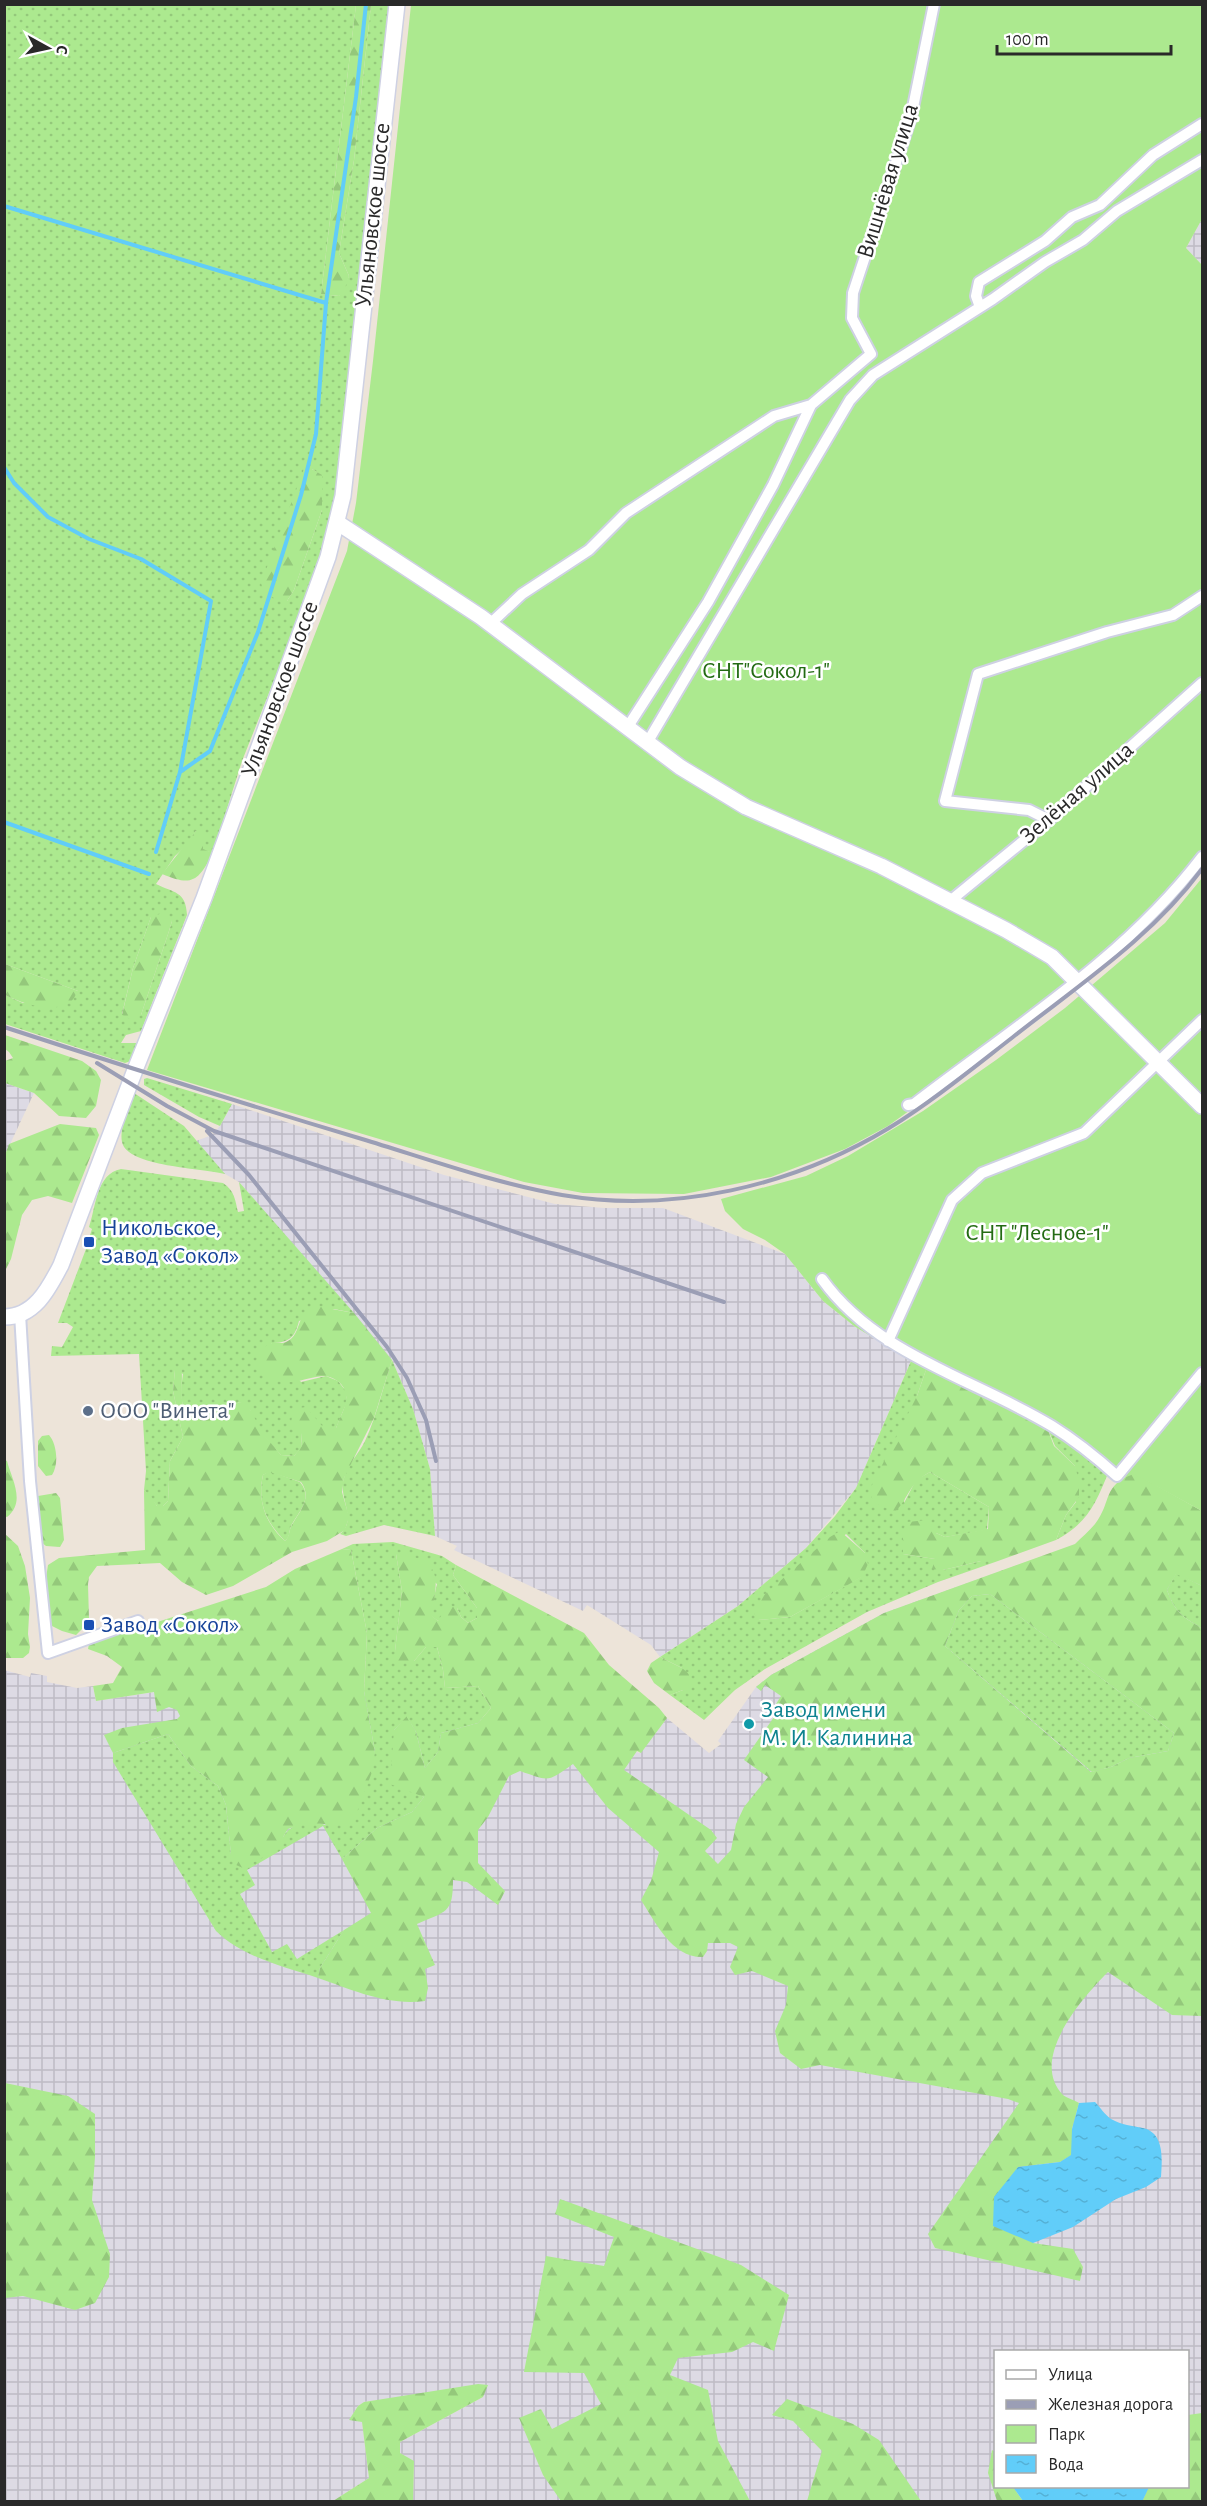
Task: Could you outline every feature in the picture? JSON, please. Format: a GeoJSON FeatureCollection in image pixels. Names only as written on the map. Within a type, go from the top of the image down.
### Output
{"type":"FeatureCollection","features":[{"type":"Feature","properties":{"kind":"main road","name":"Ульяновское шоссе"},"geometry":{"type":"LineString","coordinates":[[4,1317],[20,1314],[43,1297],[61,1265],[135,1070],[204,898],[328,557],[343,496],[397,4]]}},
{"type":"Feature","properties":{"kind":"main road"},"geometry":{"type":"LineString","coordinates":[[338,523],[490,624],[680,767],[746,807],[881,866],[1052,957],[1203,1106]]}},
{"type":"Feature","properties":{"kind":"street","name":"Вишнёвая улица"},"geometry":{"type":"LineString","coordinates":[[811,405],[872,354],[852,318],[853,293],[910,117],[934,4]]}},
{"type":"Feature","properties":{"kind":"street"},"geometry":{"type":"LineString","coordinates":[[980,307],[976,296],[980,282],[1045,241],[1072,217],[1100,205],[1153,155],[1203,124]]}},
{"type":"Feature","properties":{"kind":"street"},"geometry":{"type":"LineString","coordinates":[[647,743],[850,400],[873,375],[980,307],[1045,262],[1083,240],[1117,211],[1203,160]]}},
{"type":"Feature","properties":{"kind":"street"},"geometry":{"type":"LineString","coordinates":[[490,624],[522,594],[588,550],[626,513],[774,416],[811,405]]}},
{"type":"Feature","properties":{"kind":"street"},"geometry":{"type":"LineString","coordinates":[[627,728],[708,602],[773,485],[811,405]]}},
{"type":"Feature","properties":{"kind":"street"},"geometry":{"type":"LineString","coordinates":[[1048,820],[1029,810],[945,801],[978,674],[1107,632],[1173,615],[1203,596]]}},
{"type":"Feature","properties":{"kind":"street","name":"Зелёная улица"},"geometry":{"type":"LineString","coordinates":[[950,901],[1048,820],[1203,683]]}},
{"type":"Feature","properties":{"kind":"street"},"geometry":{"type":"LineString","coordinates":[[908,1106],[915,1104],[1114,951],[1164,904],[1203,857]]}},
{"type":"Feature","properties":{"kind":"street"},"geometry":{"type":"LineString","coordinates":[[888,1341],[952,1200],[982,1173],[1084,1133],[1203,1020]]}},
{"type":"Feature","properties":{"kind":"street"},"geometry":{"type":"LineString","coordinates":[[822,1279],[837,1300],[888,1341],[1051,1425],[1096,1457],[1117,1476],[1203,1373]]}},
{"type":"Feature","properties":{"kind":"street"},"geometry":{"type":"LineString","coordinates":[[20,1314],[30,1480],[48,1653],[138,1621]]}},
{"type":"Feature","properties":{"kind":"shaded area"},"geometry":{"type":"Polygon","coordinates":[[[1202,219],[1202,265],[1186,248],[1202,219]]]}},
{"type":"Feature","properties":{"kind":"shaded area"},"geometry":{"type":"Polygon","coordinates":[[[5,1083],[34,1093],[5,1155],[5,1083]]]}},
{"type":"Feature","properties":{"kind":"shaded area"},"geometry":{"type":"Polygon","coordinates":[[[232,1104],[444,1175],[555,1204],[604,1208],[663,1208],[785,1254],[823,1301],[854,1326],[911,1361],[856,1488],[806,1548],[738,1606],[660,1657],[651,1645],[587,1605],[583,1611],[454,1550],[457,1546],[435,1536],[430,1469],[413,1409],[392,1360],[239,1182],[225,1174],[196,1141],[212,1135],[220,1126],[232,1104]]]}},
{"type":"Feature","properties":{"kind":"shaded area"},"geometry":{"type":"Polygon","coordinates":[[[1147,1519],[1202,1553],[1202,2501],[413,2501],[414,2462],[400,2453],[400,2442],[483,2397],[409,2396],[364,2402],[358,2406],[350,2419],[362,2422],[369,2478],[333,2501],[13,2502],[5,2500],[4,1670],[30,1677],[31,1673],[47,1676],[47,1682],[77,1688],[93,1686],[96,1701],[154,1692],[364,1691],[640,1753],[667,1718],[709,1753],[721,1744],[718,1741],[756,1687],[771,1675],[884,1613],[1147,1519]]]}},
{"type":"Feature","properties":{"kind":"green space"},"geometry":{"type":"Polygon","coordinates":[[[5,5],[356,5],[321,294],[339,296],[349,276],[339,253],[354,160],[371,5],[389,5],[335,501],[309,592],[242,761],[213,853],[203,850],[196,831],[156,884],[181,897],[187,915],[141,1031],[126,1035],[121,1043],[138,1043],[131,1061],[125,1063],[5,1024],[5,995],[23,1003],[78,991],[5,964],[5,5]],[[304,469],[287,601],[294,590],[322,510],[321,475],[312,469],[304,469]],[[151,917],[133,968],[122,1014],[141,1015],[172,921],[151,917]]]}},
{"type":"Feature","properties":{"kind":"green space"},"geometry":{"type":"Polygon","coordinates":[[[356,5],[371,5],[354,160],[339,253],[349,276],[344,291],[339,296],[321,294],[356,5]]]}},
{"type":"Feature","properties":{"kind":"green space","name":"СНТ\"Сокол-1\""},"geometry":{"type":"Polygon","coordinates":[[[411,5],[1202,5],[1202,219],[1186,248],[1202,265],[1202,862],[1156,917],[1095,969],[920,1103],[888,1126],[845,1149],[771,1177],[684,1194],[583,1193],[524,1182],[147,1070],[347,551],[356,503],[373,361],[411,5]]]}},
{"type":"Feature","properties":{"kind":"green space"},"geometry":{"type":"Polygon","coordinates":[[[304,469],[312,469],[322,475],[322,510],[294,590],[287,601],[264,593],[261,583],[304,469]]]}},
{"type":"Feature","properties":{"kind":"green space"},"geometry":{"type":"Polygon","coordinates":[[[203,830],[203,849],[213,853],[203,870],[194,879],[188,880],[162,874],[196,831],[203,830]]]}},
{"type":"Feature","properties":{"kind":"green space","name":"СНТ \"Лесное-1\""},"geometry":{"type":"Polygon","coordinates":[[[1202,878],[1202,1511],[1134,1474],[1118,1480],[1084,1449],[929,1364],[911,1361],[854,1326],[823,1301],[785,1254],[765,1240],[743,1229],[725,1211],[721,1199],[806,1176],[848,1156],[923,1111],[1065,1008],[1165,923],[1202,878]]]}},
{"type":"Feature","properties":{"kind":"green space"},"geometry":{"type":"Polygon","coordinates":[[[165,912],[172,921],[169,931],[141,1015],[130,1019],[122,1015],[133,968],[151,917],[165,912]]]}},
{"type":"Feature","properties":{"kind":"green space"},"geometry":{"type":"Polygon","coordinates":[[[5,964],[78,991],[70,1002],[54,1008],[20,1001],[5,995],[5,964]]]}},
{"type":"Feature","properties":{"kind":"green space"},"geometry":{"type":"Polygon","coordinates":[[[5,1035],[82,1061],[96,1071],[101,1080],[96,1106],[86,1118],[59,1116],[34,1093],[5,1083],[5,1061],[13,1058],[5,1049],[5,1035]]]}},
{"type":"Feature","properties":{"kind":"green space"},"geometry":{"type":"Polygon","coordinates":[[[144,1079],[232,1104],[220,1126],[199,1117],[144,1085],[144,1079]]]}},
{"type":"Feature","properties":{"kind":"green space"},"geometry":{"type":"Polygon","coordinates":[[[134,1093],[184,1126],[225,1174],[151,1162],[127,1150],[121,1136],[134,1093]]]}},
{"type":"Feature","properties":{"kind":"green space"},"geometry":{"type":"Polygon","coordinates":[[[60,1124],[96,1128],[99,1135],[72,1203],[48,1196],[32,1200],[22,1215],[11,1259],[5,1271],[5,1155],[9,1144],[60,1124]]]}},
{"type":"Feature","properties":{"kind":"green space"},"geometry":{"type":"Polygon","coordinates":[[[121,1169],[223,1183],[232,1193],[238,1212],[244,1211],[239,1182],[354,1313],[334,1309],[299,1321],[290,1338],[286,1341],[271,1343],[301,1382],[326,1376],[338,1381],[346,1391],[346,1404],[336,1428],[323,1428],[314,1418],[301,1433],[302,1447],[294,1456],[281,1455],[258,1428],[250,1410],[240,1402],[227,1407],[210,1407],[194,1415],[189,1412],[181,1398],[183,1374],[175,1370],[173,1391],[183,1437],[170,1461],[168,1501],[163,1506],[157,1506],[144,1490],[146,1471],[139,1354],[51,1356],[52,1346],[62,1347],[73,1327],[67,1323],[58,1323],[86,1249],[92,1250],[97,1238],[90,1235],[92,1229],[89,1227],[98,1192],[106,1177],[121,1169]]]}},
{"type":"Feature","properties":{"kind":"green space"},"geometry":{"type":"Polygon","coordinates":[[[321,1307],[354,1313],[392,1360],[374,1418],[344,1478],[342,1492],[349,1517],[345,1530],[327,1541],[292,1552],[233,1586],[206,1595],[182,1582],[160,1563],[97,1566],[89,1577],[89,1619],[86,1625],[76,1635],[50,1625],[46,1578],[48,1565],[59,1558],[145,1550],[144,1490],[157,1506],[163,1506],[168,1501],[170,1461],[183,1437],[173,1391],[175,1370],[181,1367],[182,1398],[186,1411],[200,1414],[203,1407],[227,1407],[240,1402],[247,1404],[264,1435],[281,1455],[294,1456],[302,1446],[301,1433],[291,1424],[293,1409],[306,1407],[323,1427],[336,1428],[346,1400],[344,1389],[339,1383],[331,1377],[324,1376],[295,1381],[277,1381],[267,1376],[256,1363],[259,1350],[270,1344],[284,1343],[292,1338],[302,1318],[312,1310],[321,1307]],[[269,1472],[263,1475],[262,1503],[268,1520],[285,1541],[304,1503],[306,1493],[301,1482],[269,1472]]]}},
{"type":"Feature","properties":{"kind":"green space"},"geometry":{"type":"Polygon","coordinates":[[[392,1360],[413,1409],[430,1469],[435,1536],[384,1525],[346,1536],[340,1534],[345,1528],[348,1516],[343,1482],[369,1431],[392,1360]]]}},
{"type":"Feature","properties":{"kind":"green space"},"geometry":{"type":"Polygon","coordinates":[[[911,1361],[928,1364],[917,1396],[904,1503],[916,1480],[930,1472],[989,1507],[987,1530],[945,1537],[936,1533],[903,1554],[935,1559],[943,1570],[981,1561],[998,1561],[938,1582],[867,1612],[765,1669],[735,1690],[704,1720],[670,1695],[683,1690],[682,1668],[660,1657],[738,1606],[806,1548],[856,1488],[911,1361]],[[846,1534],[758,1620],[790,1617],[861,1577],[865,1553],[846,1534]]]}},
{"type":"Feature","properties":{"kind":"green space"},"geometry":{"type":"Polygon","coordinates":[[[928,1364],[1045,1422],[1054,1446],[1075,1466],[1079,1481],[1079,1497],[1066,1515],[1056,1540],[998,1561],[981,1561],[943,1570],[932,1569],[935,1559],[903,1554],[903,1531],[907,1522],[928,1520],[936,1533],[945,1537],[988,1529],[989,1507],[930,1472],[913,1485],[895,1512],[873,1502],[870,1489],[917,1396],[928,1364]]]}},
{"type":"Feature","properties":{"kind":"green space"},"geometry":{"type":"Polygon","coordinates":[[[1045,1422],[1109,1471],[1090,1511],[1076,1527],[1056,1540],[1066,1515],[1076,1502],[1075,1466],[1055,1446],[1045,1422]]]}},
{"type":"Feature","properties":{"kind":"green space"},"geometry":{"type":"Polygon","coordinates":[[[49,1435],[54,1444],[56,1460],[52,1475],[46,1476],[38,1466],[38,1441],[42,1436],[49,1435]]]}},
{"type":"Feature","properties":{"kind":"green space"},"geometry":{"type":"Polygon","coordinates":[[[5,1460],[17,1498],[13,1511],[7,1517],[4,1516],[5,1460]]]}},
{"type":"Feature","properties":{"kind":"green space"},"geometry":{"type":"Polygon","coordinates":[[[269,1471],[300,1482],[304,1488],[304,1504],[285,1541],[268,1519],[262,1503],[263,1475],[269,1471]]]}},
{"type":"Feature","properties":{"kind":"green space"},"geometry":{"type":"Polygon","coordinates":[[[1134,1473],[1202,1511],[1202,1586],[1176,1574],[1167,1590],[1180,1613],[1202,1628],[1202,2016],[1172,2015],[1108,1972],[1074,2012],[1063,2029],[1055,2047],[1052,2064],[1054,2080],[1063,2095],[1079,2103],[1072,2129],[1072,2155],[1060,2162],[1018,2167],[1033,2243],[1073,2249],[1083,2267],[1080,2281],[935,2248],[928,2234],[1019,2103],[1008,2099],[820,2065],[801,2069],[780,2053],[775,2031],[786,2005],[788,1986],[752,1971],[735,1975],[730,1967],[738,1947],[730,1943],[708,1943],[703,1957],[682,1952],[666,1938],[641,1900],[651,1881],[659,1852],[608,1808],[573,1764],[558,1775],[548,1778],[520,1771],[509,1776],[488,1817],[478,1830],[478,1863],[505,1891],[498,1905],[467,1882],[453,1880],[453,1891],[446,1910],[417,1924],[435,1965],[425,1969],[428,1988],[425,2001],[384,1999],[318,1978],[320,1968],[344,1930],[371,1913],[342,1859],[377,1828],[412,1812],[424,1797],[390,1784],[394,1730],[407,1716],[416,1732],[425,1768],[438,1752],[441,1733],[478,1723],[491,1708],[478,1686],[445,1688],[437,1647],[426,1647],[414,1661],[398,1663],[395,1651],[402,1591],[396,1554],[422,1560],[434,1572],[436,1580],[431,1615],[438,1621],[448,1604],[457,1608],[461,1617],[468,1623],[477,1618],[477,1608],[453,1575],[456,1565],[584,1633],[609,1665],[659,1708],[667,1718],[641,1753],[637,1751],[624,1770],[711,1830],[717,1838],[705,1851],[718,1864],[731,1850],[736,1824],[744,1807],[768,1777],[744,1760],[781,1707],[776,1704],[781,1696],[765,1685],[761,1691],[756,1687],[771,1675],[884,1613],[1075,1544],[1095,1524],[1112,1489],[1124,1478],[1134,1473]],[[990,1594],[972,1596],[959,1610],[945,1646],[1091,1772],[1111,1767],[1129,1758],[1168,1751],[1174,1733],[990,1594]]]}},
{"type":"Feature","properties":{"kind":"green space"},"geometry":{"type":"Polygon","coordinates":[[[56,1493],[60,1498],[64,1540],[60,1547],[46,1546],[41,1542],[36,1502],[38,1496],[56,1493]]]}},
{"type":"Feature","properties":{"kind":"green space"},"geometry":{"type":"Polygon","coordinates":[[[840,1531],[865,1553],[868,1564],[862,1577],[790,1617],[758,1620],[754,1613],[763,1596],[830,1537],[840,1531]]]}},
{"type":"Feature","properties":{"kind":"green space"},"geometry":{"type":"Polygon","coordinates":[[[4,1533],[18,1546],[25,1566],[30,1598],[28,1634],[30,1647],[29,1653],[23,1658],[5,1658],[4,1533]]]}},
{"type":"Feature","properties":{"kind":"green space"},"geometry":{"type":"Polygon","coordinates":[[[393,1542],[442,1556],[456,1565],[453,1575],[477,1608],[477,1618],[468,1623],[461,1617],[457,1608],[438,1621],[430,1615],[437,1584],[396,1554],[402,1591],[395,1651],[414,1661],[426,1647],[437,1647],[445,1688],[478,1686],[491,1708],[478,1723],[441,1733],[438,1752],[425,1768],[416,1732],[407,1717],[394,1730],[408,1789],[424,1797],[412,1812],[377,1828],[342,1859],[323,1826],[247,1870],[255,1885],[240,1894],[272,1952],[287,1944],[297,1959],[344,1930],[320,1968],[318,1978],[251,1955],[216,1931],[113,1762],[113,1753],[168,1734],[191,1766],[218,1786],[226,1805],[231,1855],[283,1837],[296,1825],[313,1822],[325,1825],[375,1752],[364,1691],[367,1633],[351,1550],[342,1549],[353,1544],[393,1542]]]}},
{"type":"Feature","properties":{"kind":"green space"},"geometry":{"type":"Polygon","coordinates":[[[342,1549],[351,1550],[367,1633],[364,1691],[375,1752],[372,1772],[357,1812],[344,1825],[310,1824],[288,1829],[283,1837],[282,1847],[243,1868],[236,1865],[231,1855],[226,1805],[218,1786],[191,1766],[168,1734],[113,1753],[104,1735],[122,1728],[177,1719],[180,1716],[177,1710],[169,1707],[157,1712],[154,1692],[96,1701],[93,1686],[113,1683],[122,1667],[107,1656],[88,1649],[89,1644],[266,1587],[295,1569],[342,1549]]]}},
{"type":"Feature","properties":{"kind":"green space"},"geometry":{"type":"Polygon","coordinates":[[[1176,1573],[1202,1586],[1202,1628],[1189,1621],[1173,1604],[1167,1590],[1176,1573]]]}},
{"type":"Feature","properties":{"kind":"green space"},"geometry":{"type":"Polygon","coordinates":[[[990,1594],[1174,1733],[1168,1751],[1129,1758],[1111,1767],[1092,1772],[945,1646],[959,1610],[972,1596],[990,1594]]]}},
{"type":"Feature","properties":{"kind":"green space"},"geometry":{"type":"Polygon","coordinates":[[[660,1657],[689,1674],[690,1683],[683,1690],[670,1695],[654,1683],[647,1671],[651,1663],[660,1657]]]}},
{"type":"Feature","properties":{"kind":"green space"},"geometry":{"type":"Polygon","coordinates":[[[5,2083],[68,2096],[95,2114],[92,2200],[110,2254],[109,2277],[95,2303],[75,2310],[23,2296],[5,2298],[5,2083]]]}},
{"type":"Feature","properties":{"kind":"green space"},"geometry":{"type":"Polygon","coordinates":[[[560,2199],[741,2265],[789,2295],[774,2351],[753,2342],[732,2352],[678,2358],[670,2375],[708,2390],[718,2441],[750,2501],[561,2501],[543,2475],[519,2418],[541,2409],[552,2429],[601,2404],[584,2373],[524,2372],[546,2256],[604,2266],[614,2237],[555,2214],[560,2199]]]}},
{"type":"Feature","properties":{"kind":"green space"},"geometry":{"type":"Polygon","coordinates":[[[478,2384],[488,2385],[483,2397],[400,2442],[400,2453],[414,2461],[413,2501],[333,2501],[369,2478],[362,2422],[349,2420],[358,2406],[364,2402],[478,2384]]]}},
{"type":"Feature","properties":{"kind":"green space"},"geometry":{"type":"Polygon","coordinates":[[[787,2399],[853,2424],[879,2440],[921,2501],[807,2501],[822,2451],[793,2421],[772,2415],[787,2399]]]}},
{"type":"Feature","properties":{"kind":"green space"},"geometry":{"type":"Polygon","coordinates":[[[1202,2413],[1202,2501],[1142,2501],[1148,2488],[1189,2488],[1189,2415],[1202,2413]]]}},
{"type":"Feature","properties":{"kind":"green space"},"geometry":{"type":"Polygon","coordinates":[[[992,2450],[994,2451],[994,2488],[1014,2488],[1023,2501],[997,2501],[988,2473],[992,2450]]]}},
{"type":"Feature","properties":{"kind":"water"},"geometry":{"type":"Polygon","coordinates":[[[1095,2102],[1111,2119],[1143,2128],[1155,2135],[1161,2148],[1161,2177],[1146,2187],[1116,2199],[1073,2227],[1033,2243],[993,2226],[994,2197],[1018,2167],[1060,2162],[1071,2155],[1072,2129],[1079,2103],[1095,2102]]]}},
{"type":"Feature","properties":{"kind":"water"},"geometry":{"type":"Polygon","coordinates":[[[1014,2488],[1149,2488],[1142,2502],[1023,2501],[1014,2488]]]}},
{"type":"Feature","properties":{"kind":"waterway"},"geometry":{"type":"LineString","coordinates":[[180,772],[210,751],[258,632],[301,495],[316,434],[326,303],[356,97],[366,4]]}},
{"type":"Feature","properties":{"kind":"waterway"},"geometry":{"type":"LineString","coordinates":[[4,206],[326,303]]}},
{"type":"Feature","properties":{"kind":"waterway"},"geometry":{"type":"LineString","coordinates":[[4,467],[14,483],[48,517],[89,539],[141,559],[211,601],[180,772],[156,852]]}},
{"type":"Feature","properties":{"kind":"waterway"},"geometry":{"type":"LineString","coordinates":[[4,822],[149,874]]}},
{"type":"Feature","properties":{"kind":"railway"},"geometry":{"type":"LineString","coordinates":[[4,1027],[227,1098],[511,1184],[562,1195],[604,1200],[646,1201],[689,1197],[773,1180],[813,1166],[852,1148],[905,1118],[1114,959],[1160,917],[1202,869]]}},
{"type":"Feature","properties":{"kind":"railway"},"geometry":{"type":"LineString","coordinates":[[97,1063],[167,1106],[214,1131],[724,1302]]}},
{"type":"Feature","properties":{"kind":"railway"},"geometry":{"type":"LineString","coordinates":[[207,1131],[249,1175],[387,1347],[407,1378],[426,1420],[436,1461]]}},
{"type":"Feature","properties":{"kind":"place","name":"Никольское, Завод «Сокол»"},"geometry":{"type":"Point","coordinates":[89,1242]}},
{"type":"Feature","properties":{"kind":"place","name":"ООО \"Винета\""},"geometry":{"type":"Point","coordinates":[88,1411]}},
{"type":"Feature","properties":{"kind":"place","name":"Завод «Сокол»"},"geometry":{"type":"Point","coordinates":[89,1625]}},
{"type":"Feature","properties":{"kind":"place","name":"Завод имени М. И. Калинина"},"geometry":{"type":"Point","coordinates":[749,1724]}}]}
